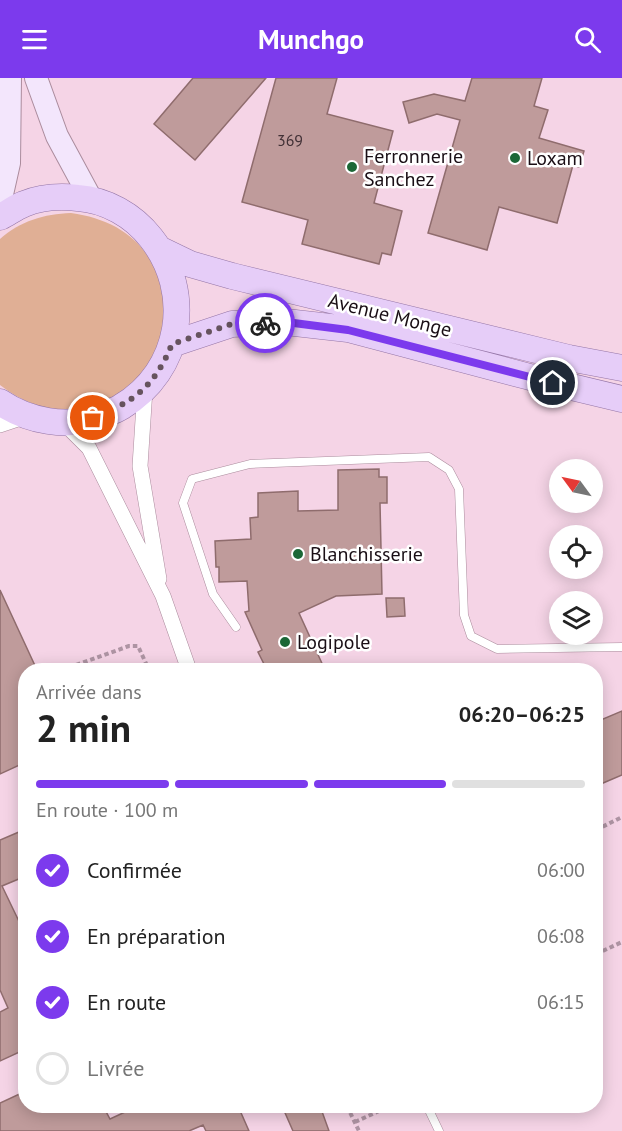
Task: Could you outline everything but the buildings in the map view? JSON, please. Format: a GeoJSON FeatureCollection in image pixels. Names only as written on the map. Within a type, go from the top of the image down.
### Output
{"type":"FeatureCollection","features":[{"type":"Feature","properties":{"kind":"main road"},"geometry":{"type":"LineString","coordinates":[[0,203],[9,163],[10,78]]}},
{"type":"Feature","properties":{"kind":"main road"},"geometry":{"type":"LineString","coordinates":[[36,78],[57,136],[92,199]]}},
{"type":"Feature","properties":{"kind":"main road"},"geometry":{"type":"LineString","coordinates":[[0,217],[25,203],[58,196],[92,199],[119,210],[143,227],[161,250],[172,272],[177,296],[177,321],[172,344],[165,360],[145,389],[121,407],[93,418],[63,422],[45,421],[27,416],[0,402]]}},
{"type":"Feature","properties":{"kind":"main road","name":"Avenue Monge"},"geometry":{"type":"LineString","coordinates":[[161,250],[190,264],[232,276],[569,358],[622,368]]}},
{"type":"Feature","properties":{"kind":"main road","name":"Avenue Monge"},"geometry":{"type":"LineString","coordinates":[[172,344],[232,324],[286,322],[348,330],[622,399]]}},
{"type":"Feature","properties":{"kind":"street"},"geometry":{"type":"LineString","coordinates":[[145,389],[141,466],[163,596]]}},
{"type":"Feature","properties":{"kind":"street"},"geometry":{"type":"LineString","coordinates":[[0,425],[27,416]]}},
{"type":"Feature","properties":{"kind":"street"},"geometry":{"type":"LineString","coordinates":[[63,422],[89,448],[163,596],[187,663]]}},
{"type":"Feature","properties":{"kind":"lane"},"geometry":{"type":"LineString","coordinates":[[237,627],[213,594],[183,503],[192,478],[250,464],[429,457],[449,470],[459,489],[464,615],[471,636],[497,649],[622,647]]}},
{"type":"Feature","properties":{"kind":"lane"},"geometry":{"type":"LineString","coordinates":[[430,1113],[439,1131]]}},
{"type":"Feature","properties":{"kind":"path"},"geometry":{"type":"LineString","coordinates":[[82,663],[129,646],[138,646],[146,663]]}},
{"type":"Feature","properties":{"kind":"path"},"geometry":{"type":"LineString","coordinates":[[603,827],[622,818]]}},
{"type":"Feature","properties":{"kind":"path"},"geometry":{"type":"LineString","coordinates":[[603,951],[622,942]]}},
{"type":"Feature","properties":{"kind":"path"},"geometry":{"type":"LineString","coordinates":[[350,1113],[359,1131]]}},
{"type":"Feature","properties":{"kind":"path"},"geometry":{"type":"LineString","coordinates":[[355,1122],[375,1113]]}},
{"type":"Feature","properties":{"kind":"shaded area"},"geometry":{"type":"Polygon","coordinates":[[[71,213],[105,222],[133,239],[144,251],[159,281],[164,318],[158,349],[148,365],[131,384],[95,405],[63,410],[31,403],[0,385],[0,239],[24,223],[51,215],[71,213]]]}},
{"type":"Feature","properties":{"kind":"way so far"},"geometry":{"type":"LineString","coordinates":[[93,418],[121,407],[145,389],[156,375],[172,344],[232,324],[265,323]]}},
{"type":"Feature","properties":{"kind":"place","name":"Loxam"},"geometry":{"type":"Point","coordinates":[515,158]}},
{"type":"Feature","properties":{"kind":"place","name":"Ferronnerie Sanchez"},"geometry":{"type":"Point","coordinates":[352,167]}},
{"type":"Feature","properties":{"kind":"place","name":"Blanchisserie"},"geometry":{"type":"Point","coordinates":[298,554]}},
{"type":"Feature","properties":{"kind":"place","name":"Logipole"},"geometry":{"type":"Point","coordinates":[285,642]}},
{"type":"Feature","properties":{"kind":"route"},"geometry":{"type":"LineString","coordinates":[[265,323],[286,322],[348,330],[553,383]]}}]}
